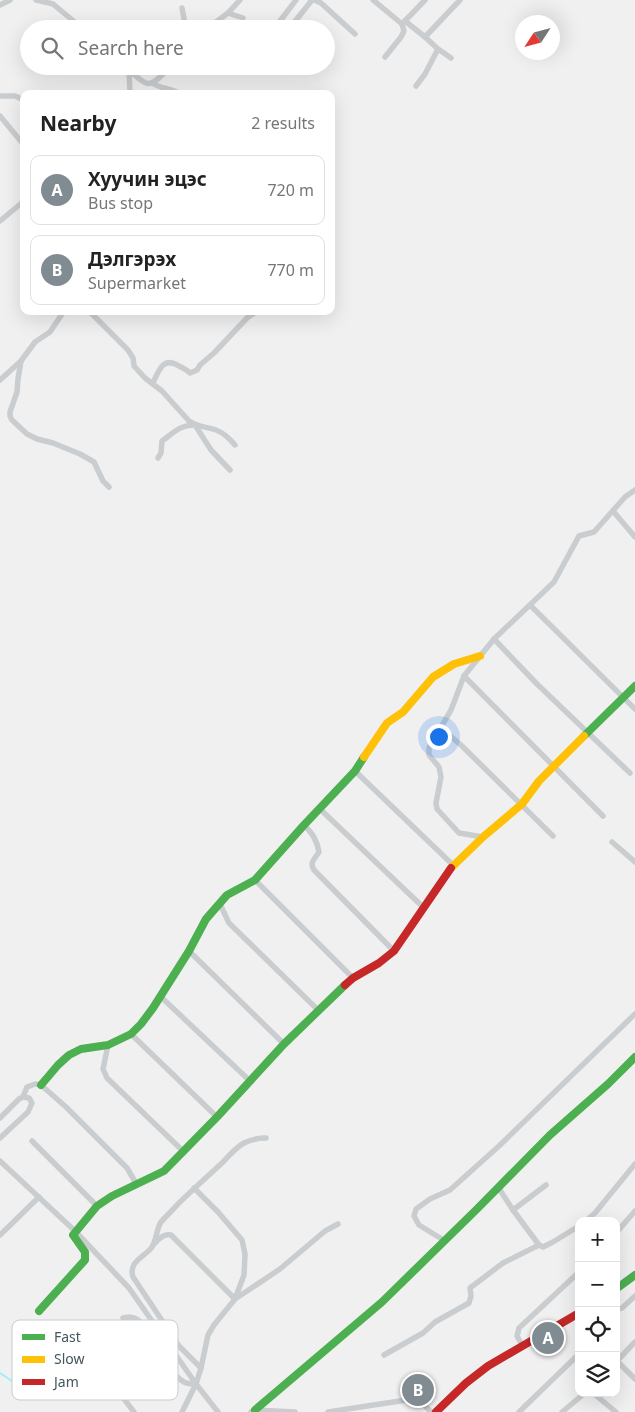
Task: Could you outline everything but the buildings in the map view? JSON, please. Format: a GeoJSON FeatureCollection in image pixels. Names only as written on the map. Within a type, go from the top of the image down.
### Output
{"type":"FeatureCollection","features":[{"type":"Feature","properties":{"kind":"street"},"geometry":{"type":"LineString","coordinates":[[0,6],[10,0]]}},
{"type":"Feature","properties":{"kind":"street"},"geometry":{"type":"LineString","coordinates":[[36,0],[55,2],[74,20]]}},
{"type":"Feature","properties":{"kind":"street"},"geometry":{"type":"LineString","coordinates":[[219,20],[240,0]]}},
{"type":"Feature","properties":{"kind":"street"},"geometry":{"type":"LineString","coordinates":[[281,20],[296,0]]}},
{"type":"Feature","properties":{"kind":"street"},"geometry":{"type":"LineString","coordinates":[[296,20],[313,0],[321,4],[355,34]]}},
{"type":"Feature","properties":{"kind":"street"},"geometry":{"type":"LineString","coordinates":[[373,0],[452,58]]}},
{"type":"Feature","properties":{"kind":"street"},"geometry":{"type":"LineString","coordinates":[[403,23],[425,0]]}},
{"type":"Feature","properties":{"kind":"street"},"geometry":{"type":"LineString","coordinates":[[425,37],[460,0]]}},
{"type":"Feature","properties":{"kind":"street"},"geometry":{"type":"LineString","coordinates":[[182,8],[184,20]]}},
{"type":"Feature","properties":{"kind":"street"},"geometry":{"type":"LineString","coordinates":[[228,13],[243,18]]}},
{"type":"Feature","properties":{"kind":"street"},"geometry":{"type":"LineString","coordinates":[[385,57],[402,37],[403,23]]}},
{"type":"Feature","properties":{"kind":"street"},"geometry":{"type":"LineString","coordinates":[[416,86],[425,74],[438,49]]}},
{"type":"Feature","properties":{"kind":"street"},"geometry":{"type":"LineString","coordinates":[[128,75],[130,90]]}},
{"type":"Feature","properties":{"kind":"street"},"geometry":{"type":"LineString","coordinates":[[135,75],[145,83],[152,83],[161,88],[171,90]]}},
{"type":"Feature","properties":{"kind":"street"},"geometry":{"type":"LineString","coordinates":[[152,83],[160,75]]}},
{"type":"Feature","properties":{"kind":"street"},"geometry":{"type":"LineString","coordinates":[[0,96],[15,96],[20,98]]}},
{"type":"Feature","properties":{"kind":"street"},"geometry":{"type":"LineString","coordinates":[[0,116],[20,139]]}},
{"type":"Feature","properties":{"kind":"street"},"geometry":{"type":"LineString","coordinates":[[0,221],[20,204]]}},
{"type":"Feature","properties":{"kind":"street"},"geometry":{"type":"LineString","coordinates":[[0,380],[21,361],[35,342],[50,332],[61,315]]}},
{"type":"Feature","properties":{"kind":"street"},"geometry":{"type":"LineString","coordinates":[[93,315],[128,350],[134,366],[145,378],[162,391],[184,416],[195,425],[211,450],[230,470]]}},
{"type":"Feature","properties":{"kind":"street"},"geometry":{"type":"LineString","coordinates":[[153,383],[165,362],[170,361],[190,373],[197,370],[251,315]]}},
{"type":"Feature","properties":{"kind":"street"},"geometry":{"type":"LineString","coordinates":[[21,361],[17,392],[10,412],[12,420],[27,434],[37,439],[53,442],[94,462],[109,487]]}},
{"type":"Feature","properties":{"kind":"street"},"geometry":{"type":"LineString","coordinates":[[158,458],[161,452],[162,441],[180,428],[188,425],[195,425],[219,432],[229,438],[235,445]]}},
{"type":"Feature","properties":{"kind":"street"},"geometry":{"type":"LineString","coordinates":[[483,837],[459,834],[438,809],[436,803],[441,777],[439,767],[429,755],[429,748],[451,710],[464,676],[494,639],[554,582],[579,536],[594,532],[625,497],[635,490]]}},
{"type":"Feature","properties":{"kind":"street"},"geometry":{"type":"LineString","coordinates":[[613,511],[635,537]]}},
{"type":"Feature","properties":{"kind":"street"},"geometry":{"type":"LineString","coordinates":[[530,605],[635,709]]}},
{"type":"Feature","properties":{"kind":"street"},"geometry":{"type":"LineString","coordinates":[[494,639],[537,684],[630,773]]}},
{"type":"Feature","properties":{"kind":"street"},"geometry":{"type":"LineString","coordinates":[[41,1086],[69,1055],[81,1049],[108,1045],[131,1034],[141,1024],[160,996],[206,918],[227,895],[255,880],[355,771],[387,722],[403,712],[432,677],[454,664],[480,656]]}},
{"type":"Feature","properties":{"kind":"street"},"geometry":{"type":"LineString","coordinates":[[464,676],[603,816]]}},
{"type":"Feature","properties":{"kind":"street"},"geometry":{"type":"LineString","coordinates":[[39,1311],[85,1260],[85,1251],[72,1237],[97,1206],[112,1196],[164,1171],[318,1010],[353,978],[379,963],[394,951],[453,865],[522,804],[539,781],[635,686]]}},
{"type":"Feature","properties":{"kind":"street"},"geometry":{"type":"LineString","coordinates":[[441,728],[462,746],[553,836]]}},
{"type":"Feature","properties":{"kind":"street"},"geometry":{"type":"LineString","coordinates":[[355,771],[453,865]]}},
{"type":"Feature","properties":{"kind":"street"},"geometry":{"type":"LineString","coordinates":[[320,808],[424,908]]}},
{"type":"Feature","properties":{"kind":"street"},"geometry":{"type":"LineString","coordinates":[[304,825],[312,833],[318,845],[319,852],[312,861],[311,866],[394,951]]}},
{"type":"Feature","properties":{"kind":"street"},"geometry":{"type":"LineString","coordinates":[[612,842],[635,862]]}},
{"type":"Feature","properties":{"kind":"street"},"geometry":{"type":"LineString","coordinates":[[255,880],[353,978]]}},
{"type":"Feature","properties":{"kind":"street"},"geometry":{"type":"LineString","coordinates":[[220,904],[229,923],[318,1010]]}},
{"type":"Feature","properties":{"kind":"street"},"geometry":{"type":"LineString","coordinates":[[188,951],[284,1044]]}},
{"type":"Feature","properties":{"kind":"street"},"geometry":{"type":"LineString","coordinates":[[160,996],[250,1081]]}},
{"type":"Feature","properties":{"kind":"street"},"geometry":{"type":"LineString","coordinates":[[445,1241],[419,1225],[414,1216],[416,1209],[430,1199],[450,1190],[499,1146],[635,1014]]}},
{"type":"Feature","properties":{"kind":"street"},"geometry":{"type":"LineString","coordinates":[[131,1034],[217,1117]]}},
{"type":"Feature","properties":{"kind":"street"},"geometry":{"type":"LineString","coordinates":[[108,1045],[103,1069],[104,1074],[184,1152]]}},
{"type":"Feature","properties":{"kind":"street"},"geometry":{"type":"LineString","coordinates":[[253,1411],[378,1306],[550,1135],[608,1084],[635,1057]]}},
{"type":"Feature","properties":{"kind":"street"},"geometry":{"type":"LineString","coordinates":[[0,1118],[23,1097],[27,1087],[35,1084],[41,1086],[66,1107],[127,1168],[136,1185]]}},
{"type":"Feature","properties":{"kind":"street"},"geometry":{"type":"LineString","coordinates":[[0,1138],[31,1107],[32,1103],[29,1098],[23,1097]]}},
{"type":"Feature","properties":{"kind":"street"},"geometry":{"type":"LineString","coordinates":[[154,1245],[158,1227],[194,1188],[236,1148],[254,1138],[266,1138]]}},
{"type":"Feature","properties":{"kind":"street"},"geometry":{"type":"LineString","coordinates":[[32,1141],[97,1206]]}},
{"type":"Feature","properties":{"kind":"street"},"geometry":{"type":"LineString","coordinates":[[0,1161],[75,1231],[130,1288],[152,1320]]}},
{"type":"Feature","properties":{"kind":"street"},"geometry":{"type":"LineString","coordinates":[[590,1217],[635,1164]]}},
{"type":"Feature","properties":{"kind":"street"},"geometry":{"type":"LineString","coordinates":[[513,1210],[546,1185]]}},
{"type":"Feature","properties":{"kind":"street"},"geometry":{"type":"LineString","coordinates":[[194,1188],[242,1240],[245,1254],[244,1275],[235,1299]]}},
{"type":"Feature","properties":{"kind":"street"},"geometry":{"type":"LineString","coordinates":[[498,1188],[539,1245],[543,1247],[548,1245],[575,1228]]}},
{"type":"Feature","properties":{"kind":"street"},"geometry":{"type":"LineString","coordinates":[[0,1235],[39,1197]]}},
{"type":"Feature","properties":{"kind":"street"},"geometry":{"type":"LineString","coordinates":[[620,1228],[635,1211]]}},
{"type":"Feature","properties":{"kind":"street"},"geometry":{"type":"LineString","coordinates":[[182,1412],[196,1384],[208,1335],[235,1299],[280,1269],[325,1231],[338,1224]]}},
{"type":"Feature","properties":{"kind":"street"},"geometry":{"type":"LineString","coordinates":[[162,1320],[133,1277],[132,1272],[135,1263],[166,1234],[171,1235],[235,1299]]}},
{"type":"Feature","properties":{"kind":"street"},"geometry":{"type":"LineString","coordinates":[[384,1355],[423,1333],[436,1322],[469,1303],[471,1296],[470,1288],[504,1263],[539,1245]]}},
{"type":"Feature","properties":{"kind":"street"},"geometry":{"type":"LineString","coordinates":[[620,1286],[635,1275]]}},
{"type":"Feature","properties":{"kind":"street"},"geometry":{"type":"LineString","coordinates":[[522,1345],[517,1336],[519,1328],[575,1276]]}},
{"type":"Feature","properties":{"kind":"street"},"geometry":{"type":"LineString","coordinates":[[620,1309],[635,1296]]}},
{"type":"Feature","properties":{"kind":"street"},"geometry":{"type":"LineString","coordinates":[[436,1412],[466,1383],[488,1366],[575,1315]]}},
{"type":"Feature","properties":{"kind":"street"},"geometry":{"type":"LineString","coordinates":[[123,1318],[128,1316],[138,1320]]}},
{"type":"Feature","properties":{"kind":"street"},"geometry":{"type":"LineString","coordinates":[[620,1359],[635,1342]]}},
{"type":"Feature","properties":{"kind":"street"},"geometry":{"type":"LineString","coordinates":[[178,1344],[201,1368]]}},
{"type":"Feature","properties":{"kind":"street"},"geometry":{"type":"LineString","coordinates":[[178,1358],[218,1412]]}},
{"type":"Feature","properties":{"kind":"street"},"geometry":{"type":"LineString","coordinates":[[519,1412],[575,1358]]}},
{"type":"Feature","properties":{"kind":"street"},"geometry":{"type":"LineString","coordinates":[[620,1365],[635,1379]]}},
{"type":"Feature","properties":{"kind":"street"},"geometry":{"type":"LineString","coordinates":[[178,1378],[183,1382],[196,1384]]}},
{"type":"Feature","properties":{"kind":"street"},"geometry":{"type":"LineString","coordinates":[[562,1412],[580,1397]]}},
{"type":"Feature","properties":{"kind":"street"},"geometry":{"type":"LineString","coordinates":[[598,1397],[616,1412]]}},
{"type":"Feature","properties":{"kind":"street"},"geometry":{"type":"LineString","coordinates":[[328,1412],[413,1399],[423,1404],[431,1412]]}},
{"type":"Feature","properties":{"kind":"street"},"geometry":{"type":"LineString","coordinates":[[125,1400],[134,1412]]}},
{"type":"Feature","properties":{"kind":"street"},"geometry":{"type":"LineString","coordinates":[[527,1404],[531,1412]]}},
{"type":"Feature","properties":{"kind":"street"},"geometry":{"type":"LineString","coordinates":[[253,1411],[295,1412]]}},
{"type":"Feature","properties":{"kind":"waterway"},"geometry":{"type":"LineString","coordinates":[[0,1373],[12,1381]]}},
{"type":"Feature","properties":{"kind":"traffic: fast"},"geometry":{"type":"LineString","coordinates":[[584,736],[635,686]]}},
{"type":"Feature","properties":{"kind":"traffic: fast"},"geometry":{"type":"LineString","coordinates":[[41,1085],[69,1055],[81,1049],[108,1045],[131,1034],[141,1024],[189,951],[206,919],[227,895],[255,880],[355,771],[364,757]]}},
{"type":"Feature","properties":{"kind":"traffic: fast"},"geometry":{"type":"LineString","coordinates":[[39,1311],[85,1260],[85,1252],[73,1235],[97,1206],[112,1196],[164,1171],[284,1044],[345,985]]}},
{"type":"Feature","properties":{"kind":"traffic: fast"},"geometry":{"type":"LineString","coordinates":[[255,1410],[382,1302],[550,1135],[608,1084],[635,1057]]}},
{"type":"Feature","properties":{"kind":"traffic: fast"},"geometry":{"type":"LineString","coordinates":[[620,1286],[635,1275]]}},
{"type":"Feature","properties":{"kind":"traffic: slow"},"geometry":{"type":"LineString","coordinates":[[364,757],[387,723],[403,712],[433,677],[454,664],[480,656]]}},
{"type":"Feature","properties":{"kind":"traffic: slow"},"geometry":{"type":"LineString","coordinates":[[451,868],[483,837],[522,804],[539,781],[584,736]]}},
{"type":"Feature","properties":{"kind":"traffic: jam"},"geometry":{"type":"LineString","coordinates":[[345,985],[394,951],[451,868]]}},
{"type":"Feature","properties":{"kind":"traffic: jam"},"geometry":{"type":"LineString","coordinates":[[436,1412],[466,1383],[488,1366],[575,1315]]}},
{"type":"Feature","properties":{"kind":"place","name":"Хуучин эцэс"},"geometry":{"type":"Point","coordinates":[548,1338]}},
{"type":"Feature","properties":{"kind":"place","name":"Дэлгэрэх"},"geometry":{"type":"Point","coordinates":[418,1390]}}]}
